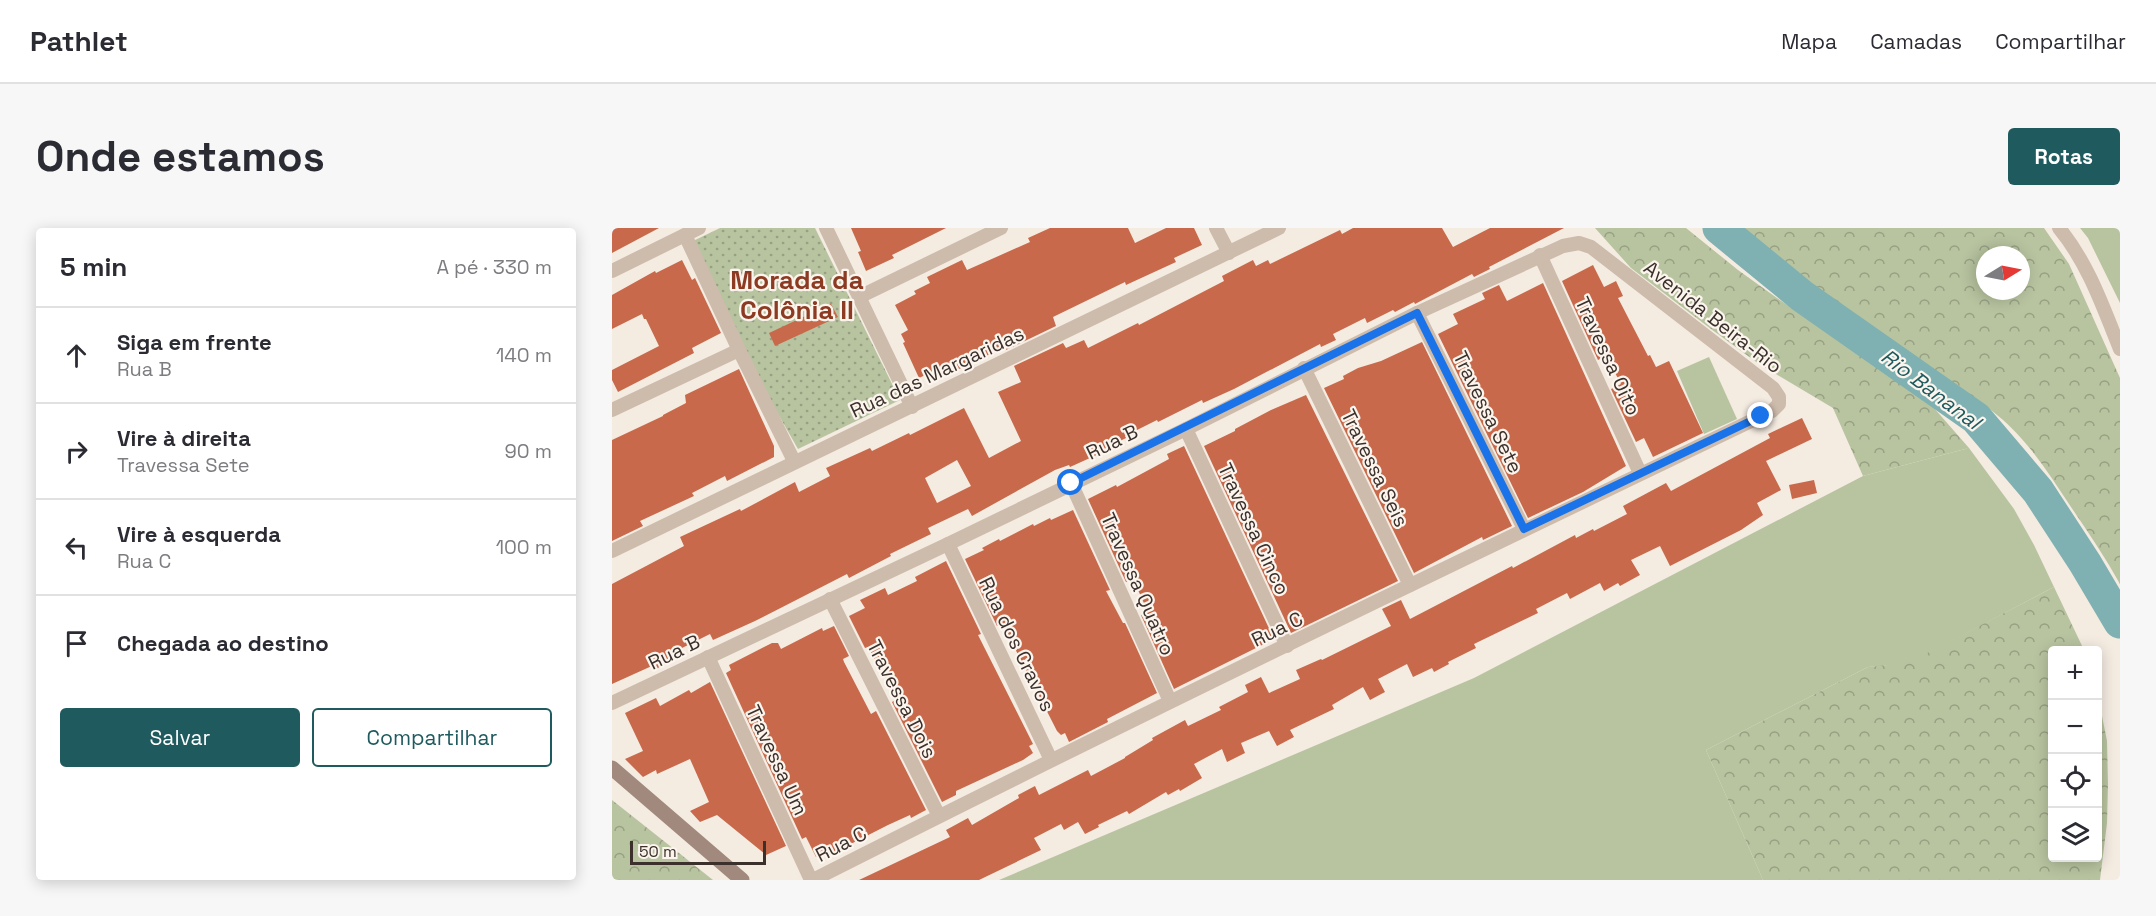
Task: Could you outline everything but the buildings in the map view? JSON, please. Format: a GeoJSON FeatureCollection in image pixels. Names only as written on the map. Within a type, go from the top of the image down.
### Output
{"type":"FeatureCollection","features":[{"type":"Feature","properties":{"kind":"main road"},"geometry":{"type":"LineString","coordinates":[[612,768],[742,880]]}},
{"type":"Feature","properties":{"kind":"street"},"geometry":{"type":"LineString","coordinates":[[612,271],[699,228]]}},
{"type":"Feature","properties":{"kind":"street"},"geometry":{"type":"LineString","coordinates":[[826,228],[912,407]]}},
{"type":"Feature","properties":{"kind":"street"},"geometry":{"type":"LineString","coordinates":[[859,297],[1001,228]]}},
{"type":"Feature","properties":{"kind":"street"},"geometry":{"type":"LineString","coordinates":[[1216,228],[1229,253]]}},
{"type":"Feature","properties":{"kind":"street","name":"Rua das Margaridas"},"geometry":{"type":"LineString","coordinates":[[612,551],[1279,228]]}},
{"type":"Feature","properties":{"kind":"street"},"geometry":{"type":"LineString","coordinates":[[2059,228],[2067,237],[2094,283],[2120,349]]}},
{"type":"Feature","properties":{"kind":"street"},"geometry":{"type":"LineString","coordinates":[[685,235],[794,461]]}},
{"type":"Feature","properties":{"kind":"street","name":"Rua B"},"geometry":{"type":"LineString","coordinates":[[612,703],[948,544],[1186,429],[1304,368],[1540,255],[1569,244],[1579,243],[1597,252]]}},
{"type":"Feature","properties":{"kind":"street","name":"Avenida Beira-Rio"},"geometry":{"type":"LineString","coordinates":[[1597,252],[1773,388],[1779,397],[1778,406],[1761,416]]}},
{"type":"Feature","properties":{"kind":"street","name":"Travessa Oito"},"geometry":{"type":"LineString","coordinates":[[1540,255],[1640,473]]}},
{"type":"Feature","properties":{"kind":"street","name":"Travessa Sete"},"geometry":{"type":"LineString","coordinates":[[1417,313],[1524,529]]}},
{"type":"Feature","properties":{"kind":"street"},"geometry":{"type":"LineString","coordinates":[[612,410],[739,350]]}},
{"type":"Feature","properties":{"kind":"street","name":"Travessa Seis"},"geometry":{"type":"LineString","coordinates":[[1304,368],[1410,585]]}},
{"type":"Feature","properties":{"kind":"street","name":"Rua C"},"geometry":{"type":"LineString","coordinates":[[812,880],[1170,701],[1761,416]]}},
{"type":"Feature","properties":{"kind":"street","name":"Travessa Cinco"},"geometry":{"type":"LineString","coordinates":[[1186,429],[1287,646]]}},
{"type":"Feature","properties":{"kind":"street","name":"Travessa Quatro"},"geometry":{"type":"LineString","coordinates":[[1071,483],[1170,701]]}},
{"type":"Feature","properties":{"kind":"street","name":"Rua dos Cravos"},"geometry":{"type":"LineString","coordinates":[[948,544],[1051,760]]}},
{"type":"Feature","properties":{"kind":"street","name":"Travessa Dois"},"geometry":{"type":"LineString","coordinates":[[830,599],[939,816]]}},
{"type":"Feature","properties":{"kind":"street","name":"Travessa Um"},"geometry":{"type":"LineString","coordinates":[[708,657],[812,880]]}},
{"type":"Feature","properties":{"kind":"green space"},"geometry":{"type":"Polygon","coordinates":[[[720,228],[815,228],[900,400],[798,449],[774,407],[693,241],[720,228]]]}},
{"type":"Feature","properties":{"kind":"green space"},"geometry":{"type":"Polygon","coordinates":[[[1595,228],[1686,228],[1777,298],[1843,343],[1898,375],[1920,392],[1969,448],[1863,476],[1833,408],[1759,364],[1711,329],[1631,268],[1595,228]]]}},
{"type":"Feature","properties":{"kind":"green space"},"geometry":{"type":"Polygon","coordinates":[[[1738,228],[2044,228],[2069,264],[2120,378],[2120,584],[2046,470],[2019,435],[1979,401],[1787,271],[1738,228]]]}},
{"type":"Feature","properties":{"kind":"green space"},"geometry":{"type":"Polygon","coordinates":[[[2080,228],[2120,228],[2120,303],[2088,238],[2080,228]]]}},
{"type":"Feature","properties":{"kind":"green space"},"geometry":{"type":"Polygon","coordinates":[[[1709,357],[1737,419],[1704,434],[1677,371],[1709,357]]]}},
{"type":"Feature","properties":{"kind":"green space"},"geometry":{"type":"Polygon","coordinates":[[[1969,448],[2014,509],[2054,587],[1908,664],[1868,667],[1706,750],[1763,880],[999,880],[1474,678],[1863,476],[1969,448]]]}},
{"type":"Feature","properties":{"kind":"green space"},"geometry":{"type":"Polygon","coordinates":[[[2054,587],[2082,646],[2048,646],[2048,862],[2102,862],[2102,716],[2107,741],[2108,784],[2107,823],[2100,880],[1763,880],[1706,750],[1868,667],[1908,663],[2054,587]]]}},
{"type":"Feature","properties":{"kind":"green space"},"geometry":{"type":"Polygon","coordinates":[[[612,800],[713,880],[612,880],[612,800]]]}},
{"type":"Feature","properties":{"kind":"waterway","name":"Rio Bananal"},"geometry":{"type":"LineString","coordinates":[[1719,228],[1802,296],[1976,418],[2038,491],[2120,622]]}},
{"type":"Feature","properties":{"kind":"district","name":"Morada da Colônia II"},"geometry":{"type":"Point","coordinates":[797,295]}},
{"type":"Feature","properties":{"kind":"route"},"geometry":{"type":"LineString","coordinates":[[1071,483],[1186,429],[1417,313],[1524,529],[1761,416]]}}]}
